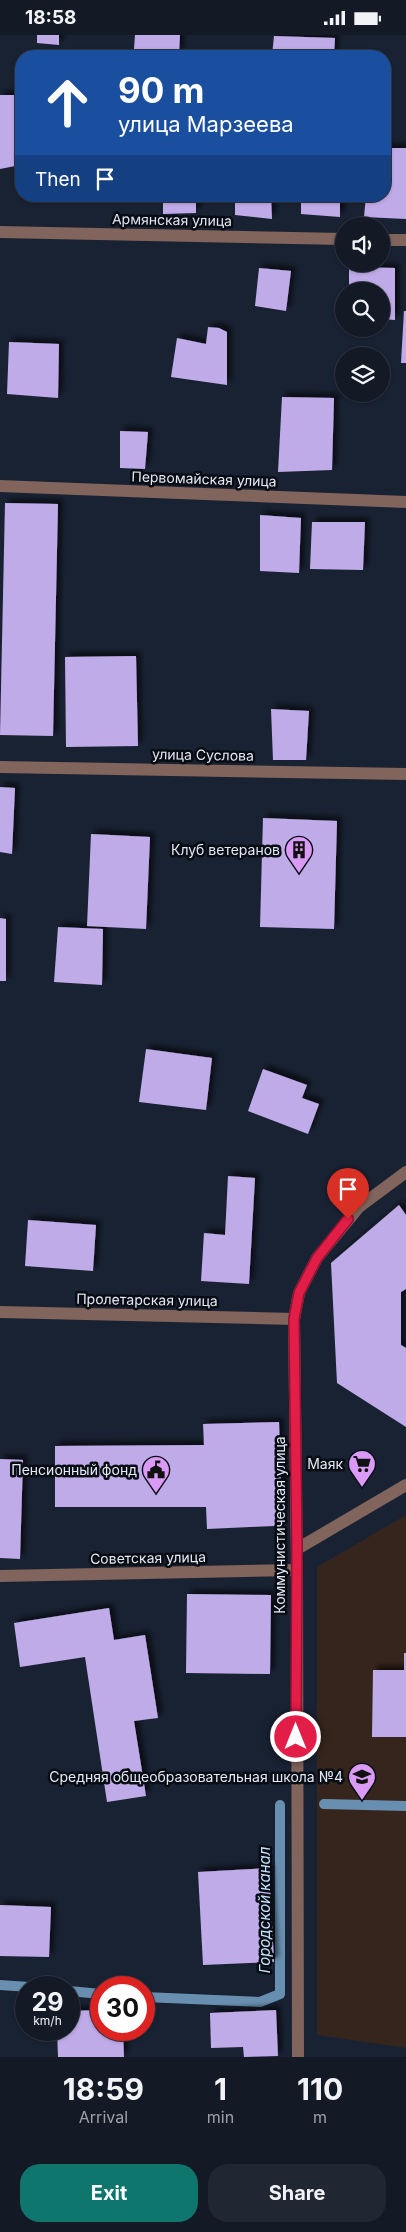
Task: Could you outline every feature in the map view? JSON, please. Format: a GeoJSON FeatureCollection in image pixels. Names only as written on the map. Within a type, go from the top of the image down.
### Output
{"type":"FeatureCollection","features":[{"type":"Feature","properties":{"kind":"street","name":"Армянская улица"},"geometry":{"type":"LineString","coordinates":[[0,232],[335,239]]}},
{"type":"Feature","properties":{"kind":"street"},"geometry":{"type":"LineString","coordinates":[[390,240],[406,240]]}},
{"type":"Feature","properties":{"kind":"street","name":"Первомайская улица"},"geometry":{"type":"LineString","coordinates":[[0,486],[406,502]]}},
{"type":"Feature","properties":{"kind":"street","name":"улица Суслова"},"geometry":{"type":"LineString","coordinates":[[0,767],[406,774]]}},
{"type":"Feature","properties":{"kind":"street","name":"Коммунистическая улица"},"geometry":{"type":"LineString","coordinates":[[298,2057],[297,1549],[294,1319],[299,1293],[317,1258],[359,1207],[406,1172]]}},
{"type":"Feature","properties":{"kind":"street","name":"Пролетарская улица"},"geometry":{"type":"LineString","coordinates":[[0,1312],[294,1319]]}},
{"type":"Feature","properties":{"kind":"street"},"geometry":{"type":"LineString","coordinates":[[297,1549],[406,1485]]}},
{"type":"Feature","properties":{"kind":"street","name":"Советская улица"},"geometry":{"type":"LineString","coordinates":[[0,1576],[297,1570]]}},
{"type":"Feature","properties":{"kind":"shaded area","name":"Средняя общеобразовательная школа №4"},"geometry":{"type":"Polygon","coordinates":[[[406,1515],[406,2048],[317,2035],[317,1567],[406,1515]]]}},
{"type":"Feature","properties":{"kind":"building"},"geometry":{"type":"Polygon","coordinates":[[[37,35],[59,35],[59,45],[37,43],[37,35]]]}},
{"type":"Feature","properties":{"kind":"building"},"geometry":{"type":"Polygon","coordinates":[[[135,35],[180,35],[179,50],[134,49],[135,35]]]}},
{"type":"Feature","properties":{"kind":"building"},"geometry":{"type":"Polygon","coordinates":[[[274,36],[335,38],[334,50],[273,50],[274,36]]]}},
{"type":"Feature","properties":{"kind":"building"},"geometry":{"type":"Polygon","coordinates":[[[0,95],[15,95],[15,166],[0,169],[0,95]]]}},
{"type":"Feature","properties":{"kind":"building"},"geometry":{"type":"Polygon","coordinates":[[[391,148],[406,148],[406,219],[364,217],[365,202],[391,202],[391,148]]]}},
{"type":"Feature","properties":{"kind":"building"},"geometry":{"type":"Polygon","coordinates":[[[163,202],[196,202],[196,213],[163,214],[163,202]]]}},
{"type":"Feature","properties":{"kind":"building"},"geometry":{"type":"Polygon","coordinates":[[[235,202],[271,202],[272,219],[235,215],[235,202]]]}},
{"type":"Feature","properties":{"kind":"building"},"geometry":{"type":"Polygon","coordinates":[[[301,202],[340,202],[340,217],[301,214],[301,202]]]}},
{"type":"Feature","properties":{"kind":"building"},"geometry":{"type":"Polygon","coordinates":[[[259,268],[291,271],[286,311],[255,306],[259,268]]]}},
{"type":"Feature","properties":{"kind":"building"},"geometry":{"type":"Polygon","coordinates":[[[390,268],[395,268],[395,320],[390,320],[390,282],[349,282],[349,272],[390,272],[390,268]]]}},
{"type":"Feature","properties":{"kind":"building"},"geometry":{"type":"Polygon","coordinates":[[[404,311],[406,311],[406,363],[401,363],[404,311]]]}},
{"type":"Feature","properties":{"kind":"building"},"geometry":{"type":"Polygon","coordinates":[[[208,327],[219,328],[227,332],[227,385],[171,377],[177,338],[206,344],[208,327]]]}},
{"type":"Feature","properties":{"kind":"building"},"geometry":{"type":"Polygon","coordinates":[[[9,342],[59,344],[58,398],[7,394],[9,342]]]}},
{"type":"Feature","properties":{"kind":"building"},"geometry":{"type":"Polygon","coordinates":[[[282,397],[334,398],[332,470],[278,472],[282,397]]]}},
{"type":"Feature","properties":{"kind":"building"},"geometry":{"type":"Polygon","coordinates":[[[120,431],[148,432],[145,469],[120,468],[120,431]]]}},
{"type":"Feature","properties":{"kind":"building"},"geometry":{"type":"Polygon","coordinates":[[[5,503],[58,504],[53,736],[0,735],[5,503]]]}},
{"type":"Feature","properties":{"kind":"building"},"geometry":{"type":"Polygon","coordinates":[[[260,515],[301,518],[299,573],[260,571],[260,515]]]}},
{"type":"Feature","properties":{"kind":"building"},"geometry":{"type":"Polygon","coordinates":[[[312,522],[365,522],[363,570],[310,569],[312,522]]]}},
{"type":"Feature","properties":{"kind":"building"},"geometry":{"type":"Polygon","coordinates":[[[136,656],[138,746],[66,747],[65,657],[136,656]]]}},
{"type":"Feature","properties":{"kind":"building"},"geometry":{"type":"Polygon","coordinates":[[[271,709],[309,711],[306,760],[273,760],[271,709]]]}},
{"type":"Feature","properties":{"kind":"building"},"geometry":{"type":"Polygon","coordinates":[[[0,787],[15,788],[12,854],[0,852],[0,787]]]}},
{"type":"Feature","properties":{"kind":"building","name":"Клуб ветеранов"},"geometry":{"type":"Polygon","coordinates":[[[263,818],[337,821],[334,929],[260,927],[263,818]]]}},
{"type":"Feature","properties":{"kind":"building"},"geometry":{"type":"Polygon","coordinates":[[[91,834],[150,837],[146,929],[87,926],[91,834]]]}},
{"type":"Feature","properties":{"kind":"building"},"geometry":{"type":"Polygon","coordinates":[[[0,918],[6,919],[6,981],[0,981],[0,918]]]}},
{"type":"Feature","properties":{"kind":"building"},"geometry":{"type":"Polygon","coordinates":[[[58,927],[103,929],[102,985],[54,982],[58,927]]]}},
{"type":"Feature","properties":{"kind":"building"},"geometry":{"type":"Polygon","coordinates":[[[146,1049],[212,1058],[206,1110],[139,1102],[146,1049]]]}},
{"type":"Feature","properties":{"kind":"building"},"geometry":{"type":"Polygon","coordinates":[[[263,1069],[307,1085],[302,1098],[319,1104],[308,1134],[248,1111],[263,1069]]]}},
{"type":"Feature","properties":{"kind":"building"},"geometry":{"type":"Polygon","coordinates":[[[228,1176],[255,1178],[249,1284],[201,1281],[204,1233],[225,1235],[228,1176]]]}},
{"type":"Feature","properties":{"kind":"building"},"geometry":{"type":"Polygon","coordinates":[[[399,1205],[406,1215],[406,1289],[401,1292],[401,1345],[406,1348],[406,1427],[337,1383],[331,1263],[399,1205]]]}},
{"type":"Feature","properties":{"kind":"building"},"geometry":{"type":"Polygon","coordinates":[[[28,1220],[96,1225],[93,1271],[25,1266],[28,1220]]]}},
{"type":"Feature","properties":{"kind":"building"},"geometry":{"type":"Polygon","coordinates":[[[279,1422],[282,1514],[274,1526],[207,1529],[206,1507],[55,1507],[55,1446],[204,1445],[203,1424],[279,1422]]]}},
{"type":"Feature","properties":{"kind":"building"},"geometry":{"type":"Polygon","coordinates":[[[0,1459],[23,1460],[20,1559],[0,1558],[0,1459]]]}},
{"type":"Feature","properties":{"kind":"building"},"geometry":{"type":"Polygon","coordinates":[[[187,1594],[271,1595],[270,1674],[186,1673],[187,1594]]]}},
{"type":"Feature","properties":{"kind":"building"},"geometry":{"type":"Polygon","coordinates":[[[109,1608],[114,1640],[145,1635],[158,1718],[134,1721],[146,1796],[107,1802],[85,1657],[20,1667],[14,1623],[109,1608]]]}},
{"type":"Feature","properties":{"kind":"building"},"geometry":{"type":"Polygon","coordinates":[[[404,1653],[406,1653],[406,1737],[372,1737],[373,1670],[404,1670],[404,1653]]]}},
{"type":"Feature","properties":{"kind":"building"},"geometry":{"type":"Polygon","coordinates":[[[269,1868],[274,1962],[203,1965],[198,1872],[269,1868]]]}},
{"type":"Feature","properties":{"kind":"building"},"geometry":{"type":"Polygon","coordinates":[[[0,1905],[51,1907],[49,1957],[0,1956],[0,1905]]]}},
{"type":"Feature","properties":{"kind":"building"},"geometry":{"type":"Polygon","coordinates":[[[90,2010],[90,2041],[123,2041],[124,2057],[58,2057],[57,2041],[80,2041],[80,2011],[90,2010]]]}},
{"type":"Feature","properties":{"kind":"building"},"geometry":{"type":"Polygon","coordinates":[[[276,2010],[278,2056],[244,2057],[243,2047],[211,2048],[210,2013],[276,2010]]]}},
{"type":"Feature","properties":{"kind":"waterway","name":"Городской канал"},"geometry":{"type":"LineString","coordinates":[[324,1804],[406,1806]]}},
{"type":"Feature","properties":{"kind":"waterway","name":"Городской канал"},"geometry":{"type":"LineString","coordinates":[[155,1997],[260,2002],[280,1994],[280,1805]]}},
{"type":"Feature","properties":{"kind":"waterway"},"geometry":{"type":"LineString","coordinates":[[0,1985],[15,1986]]}},
{"type":"Feature","properties":{"kind":"waterway"},"geometry":{"type":"LineString","coordinates":[[80,1992],[90,1993]]}},
{"type":"Feature","properties":{"kind":"place","name":"Клуб ветеранов"},"geometry":{"type":"Point","coordinates":[299,874]}},
{"type":"Feature","properties":{"kind":"place","name":"Маяк"},"geometry":{"type":"Point","coordinates":[362,1488]}},
{"type":"Feature","properties":{"kind":"place","name":"Пенсионный фонд"},"geometry":{"type":"Point","coordinates":[156,1494]}},
{"type":"Feature","properties":{"kind":"place","name":"Средняя общеобразовательная школа №4"},"geometry":{"type":"Point","coordinates":[362,1801]}},
{"type":"Feature","properties":{"kind":"route"},"geometry":{"type":"LineString","coordinates":[[296,1737],[297,1549],[294,1319],[299,1293],[317,1258],[348,1219]]}}]}
